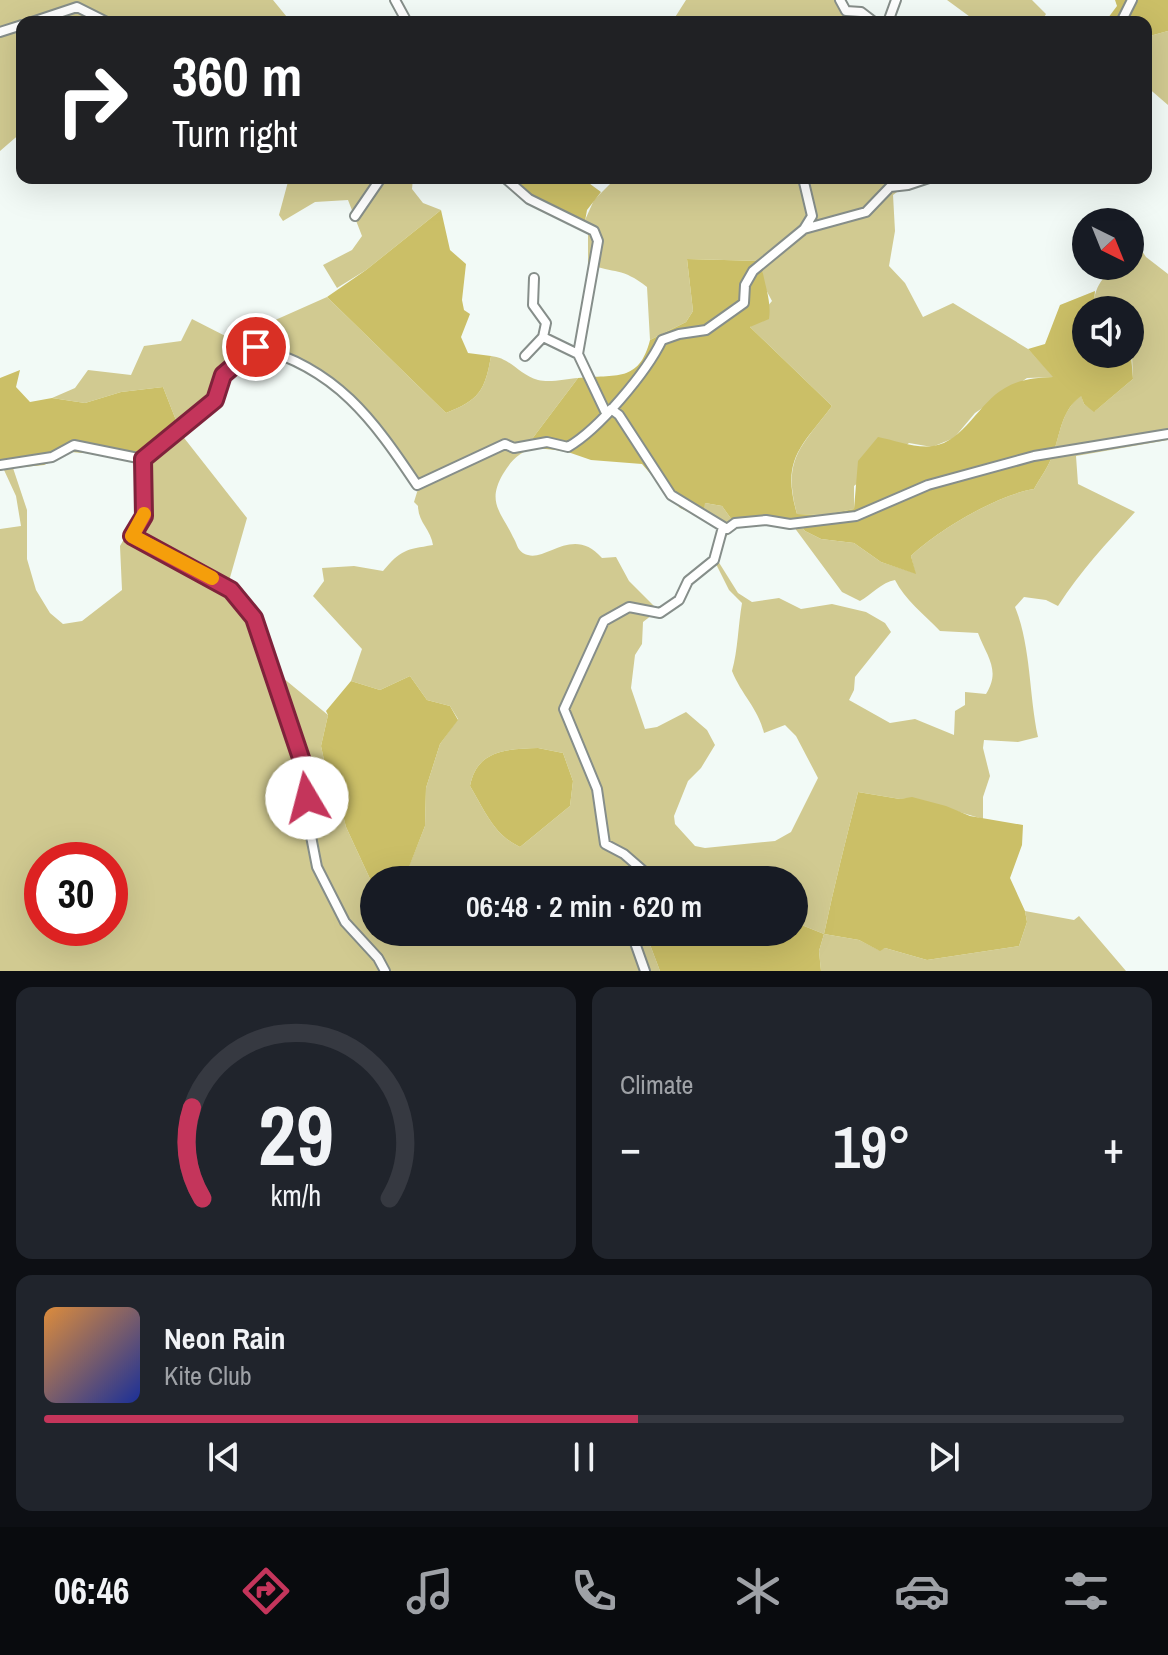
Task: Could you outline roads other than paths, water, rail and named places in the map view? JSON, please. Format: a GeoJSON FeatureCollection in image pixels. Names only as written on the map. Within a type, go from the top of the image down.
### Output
{"type":"FeatureCollection","features":[{"type":"Feature","properties":{"kind":"street"},"geometry":{"type":"LineString","coordinates":[[840,0],[846,11],[861,12],[866,16]]}},
{"type":"Feature","properties":{"kind":"street"},"geometry":{"type":"LineString","coordinates":[[50,16],[77,7],[95,16]]}},
{"type":"Feature","properties":{"kind":"street"},"geometry":{"type":"LineString","coordinates":[[355,216],[377,184]]}},
{"type":"Feature","properties":{"kind":"street"},"geometry":{"type":"LineString","coordinates":[[512,184],[529,199],[594,231],[598,241],[578,354]]}},
{"type":"Feature","properties":{"kind":"street"},"geometry":{"type":"LineString","coordinates":[[143,459],[215,400],[223,375],[256,347],[314,370],[348,394],[387,438],[417,485],[505,444],[514,448],[547,442],[568,447],[585,438],[652,361],[662,340],[706,330],[744,303],[745,285],[753,271],[804,229],[812,216],[804,184]]}},
{"type":"Feature","properties":{"kind":"street"},"geometry":{"type":"LineString","coordinates":[[804,229],[866,212],[890,187],[910,184]]}},
{"type":"Feature","properties":{"kind":"street"},"geometry":{"type":"LineString","coordinates":[[525,356],[543,337],[546,323],[533,305],[534,278]]}},
{"type":"Feature","properties":{"kind":"street"},"geometry":{"type":"LineString","coordinates":[[543,337],[578,354],[608,411],[619,415],[671,495],[727,529],[735,523],[766,520],[790,524],[856,516],[928,485],[1034,456],[1168,434]]}},
{"type":"Feature","properties":{"kind":"street"},"geometry":{"type":"LineString","coordinates":[[0,465],[52,457],[74,445],[143,459]]}},
{"type":"Feature","properties":{"kind":"street"},"geometry":{"type":"LineString","coordinates":[[143,459],[144,516],[132,536],[231,590],[254,618],[305,770],[309,826],[317,867],[345,922],[378,958],[385,971]]}},
{"type":"Feature","properties":{"kind":"street"},"geometry":{"type":"LineString","coordinates":[[638,866],[605,844],[597,789],[564,709],[604,621],[629,607],[660,613],[679,600],[688,581],[714,560],[723,527]]}},
{"type":"Feature","properties":{"kind":"street"},"geometry":{"type":"LineString","coordinates":[[636,946],[645,971]]}}]}
